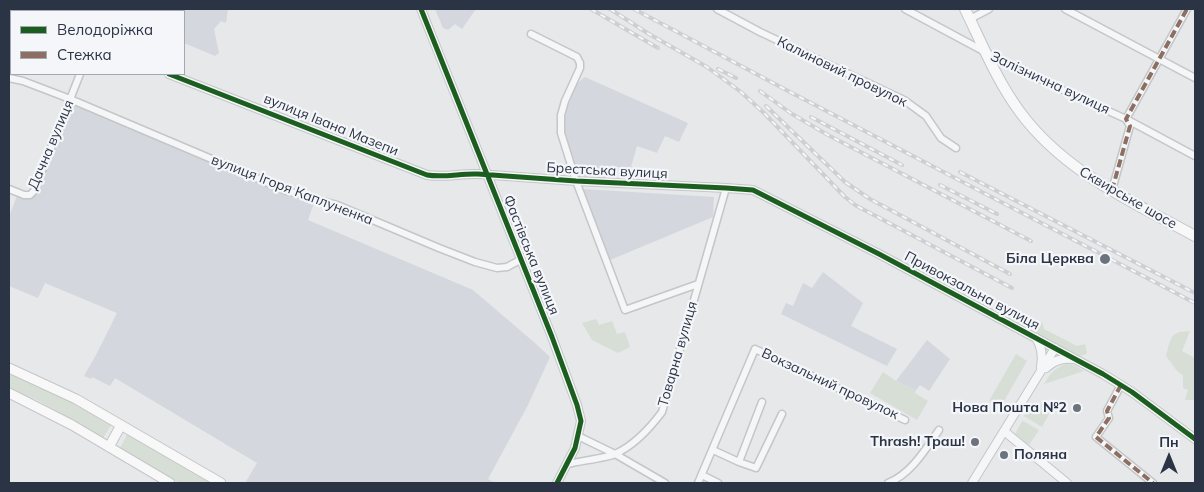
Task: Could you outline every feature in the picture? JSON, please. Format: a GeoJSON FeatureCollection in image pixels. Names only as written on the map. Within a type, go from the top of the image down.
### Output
{"type":"FeatureCollection","features":[{"type":"Feature","properties":{"kind":"main road","name":"Сквирське шосе"},"geometry":{"type":"LineString","coordinates":[[965,9],[1008,93],[1033,128],[1070,164],[1111,190],[1195,236]]}},
{"type":"Feature","properties":{"kind":"main road"},"geometry":{"type":"LineString","coordinates":[[9,368],[54,388],[221,483]]}},
{"type":"Feature","properties":{"kind":"main road"},"geometry":{"type":"LineString","coordinates":[[9,393],[51,413],[170,483]]}},
{"type":"Feature","properties":{"kind":"main road"},"geometry":{"type":"LineString","coordinates":[[108,447],[121,425]]}},
{"type":"Feature","properties":{"kind":"street","name":"Фастівська вулиця"},"geometry":{"type":"LineString","coordinates":[[421,9],[577,404],[581,420],[575,448],[557,483]]}},
{"type":"Feature","properties":{"kind":"street","name":"Калиновий провулок"},"geometry":{"type":"LineString","coordinates":[[717,9],[760,32],[904,100],[926,116],[942,138],[956,148]]}},
{"type":"Feature","properties":{"kind":"street","name":"Залізнична вулиця"},"geometry":{"type":"LineString","coordinates":[[905,9],[987,53],[1126,119],[1195,156]]}},
{"type":"Feature","properties":{"kind":"street"},"geometry":{"type":"LineString","coordinates":[[970,19],[990,9]]}},
{"type":"Feature","properties":{"kind":"street"},"geometry":{"type":"LineString","coordinates":[[1064,9],[1195,78]]}},
{"type":"Feature","properties":{"kind":"street"},"geometry":{"type":"LineString","coordinates":[[1111,190],[1130,126],[1126,119],[1188,9]]}},
{"type":"Feature","properties":{"kind":"street"},"geometry":{"type":"LineString","coordinates":[[531,34],[577,57],[580,63],[580,68],[565,101],[561,115],[561,133],[576,181],[625,310],[698,284]]}},
{"type":"Feature","properties":{"kind":"street","name":"Дачна вулиця"},"geometry":{"type":"LineString","coordinates":[[9,189],[24,195],[30,195],[34,191],[80,75]]}},
{"type":"Feature","properties":{"kind":"street","name":"вулиця Івана Мазепи"},"geometry":{"type":"LineString","coordinates":[[172,75],[428,175],[442,178],[464,174],[487,175]]}},
{"type":"Feature","properties":{"kind":"street","name":"вулиця Ігоря Каплуненка"},"geometry":{"type":"LineString","coordinates":[[9,78],[23,81],[70,100],[287,191],[337,205],[475,262],[497,268],[507,267],[520,260]]}},
{"type":"Feature","properties":{"kind":"street","name":"Брестська вулиця"},"geometry":{"type":"LineString","coordinates":[[487,175],[726,188]]}},
{"type":"Feature","properties":{"kind":"street","name":"Товарна вулиця"},"geometry":{"type":"LineString","coordinates":[[568,464],[615,454],[630,445],[649,429],[662,412],[726,188]]}},
{"type":"Feature","properties":{"kind":"street","name":"Привокзальна вулиця"},"geometry":{"type":"LineString","coordinates":[[726,188],[753,190],[765,195],[1034,336],[1121,385],[1195,439]]}},
{"type":"Feature","properties":{"kind":"street"},"geometry":{"type":"LineString","coordinates":[[1034,336],[1043,357],[1040,372]]}},
{"type":"Feature","properties":{"kind":"street"},"geometry":{"type":"LineString","coordinates":[[972,483],[1055,348]]}},
{"type":"Feature","properties":{"kind":"street","name":"Вокзальний провулок"},"geometry":{"type":"LineString","coordinates":[[713,450],[755,349],[905,420]]}},
{"type":"Feature","properties":{"kind":"street"},"geometry":{"type":"LineString","coordinates":[[1040,372],[1053,361],[1060,359],[1076,360]]}},
{"type":"Feature","properties":{"kind":"street"},"geometry":{"type":"LineString","coordinates":[[1121,385],[1107,411],[1109,418],[1096,437],[1153,483]]}},
{"type":"Feature","properties":{"kind":"street"},"geometry":{"type":"LineString","coordinates":[[740,462],[762,402]]}},
{"type":"Feature","properties":{"kind":"street"},"geometry":{"type":"LineString","coordinates":[[698,483],[713,450],[756,468],[782,414]]}},
{"type":"Feature","properties":{"kind":"street"},"geometry":{"type":"LineString","coordinates":[[888,483],[911,467],[939,430]]}},
{"type":"Feature","properties":{"kind":"street"},"geometry":{"type":"LineString","coordinates":[[1004,431],[1067,483]]}},
{"type":"Feature","properties":{"kind":"street"},"geometry":{"type":"LineString","coordinates":[[578,436],[615,454],[664,483]]}},
{"type":"Feature","properties":{"kind":"street"},"geometry":{"type":"LineString","coordinates":[[702,475],[718,483]]}},
{"type":"Feature","properties":{"kind":"shaded area"},"geometry":{"type":"Polygon","coordinates":[[[84,9],[228,9],[226,23],[221,21],[214,29],[219,53],[215,56],[185,43],[185,10],[84,9]]]}},
{"type":"Feature","properties":{"kind":"shaded area"},"geometry":{"type":"Polygon","coordinates":[[[435,9],[476,9],[462,29],[455,24],[448,30],[443,28],[435,9]]]}},
{"type":"Feature","properties":{"kind":"shaded area"},"geometry":{"type":"Polygon","coordinates":[[[585,77],[688,123],[679,142],[665,136],[657,153],[637,146],[630,171],[612,165],[613,178],[577,176],[565,134],[563,119],[574,86],[585,77]]]}},
{"type":"Feature","properties":{"kind":"shaded area"},"geometry":{"type":"Polygon","coordinates":[[[70,99],[315,200],[308,220],[473,290],[535,343],[550,357],[528,405],[488,479],[495,483],[245,483],[257,463],[115,378],[110,386],[92,377],[91,379],[84,376],[117,313],[45,283],[38,298],[9,286],[9,217],[18,193],[30,195],[70,99]]]}},
{"type":"Feature","properties":{"kind":"shaded area"},"geometry":{"type":"Polygon","coordinates":[[[582,189],[714,197],[713,217],[610,260],[582,189]]]}},
{"type":"Feature","properties":{"kind":"shaded area"},"geometry":{"type":"Polygon","coordinates":[[[823,272],[863,303],[851,326],[897,349],[887,366],[781,314],[786,303],[793,306],[803,283],[812,288],[823,272]]]}},
{"type":"Feature","properties":{"kind":"shaded area"},"geometry":{"type":"Polygon","coordinates":[[[596,319],[599,325],[612,321],[617,334],[625,332],[630,347],[618,353],[592,340],[582,323],[596,319]]]}},
{"type":"Feature","properties":{"kind":"shaded area"},"geometry":{"type":"Polygon","coordinates":[[[1042,322],[1044,329],[1077,346],[1085,344],[1087,353],[1079,356],[1036,334],[1038,323],[1042,322]]]}},
{"type":"Feature","properties":{"kind":"shaded area"},"geometry":{"type":"Polygon","coordinates":[[[1190,331],[1182,351],[1195,358],[1195,395],[1194,400],[1185,400],[1188,390],[1183,388],[1183,375],[1177,371],[1166,356],[1173,336],[1180,332],[1190,331]]]}},
{"type":"Feature","properties":{"kind":"shaded area"},"geometry":{"type":"Polygon","coordinates":[[[927,340],[950,359],[929,391],[920,385],[916,390],[896,381],[927,340]]]}},
{"type":"Feature","properties":{"kind":"shaded area"},"geometry":{"type":"Polygon","coordinates":[[[1016,354],[1027,361],[1000,408],[989,401],[1016,354]]]}},
{"type":"Feature","properties":{"kind":"shaded area"},"geometry":{"type":"Polygon","coordinates":[[[1072,364],[1084,371],[1044,384],[1058,367],[1072,364]]]}},
{"type":"Feature","properties":{"kind":"shaded area"},"geometry":{"type":"Polygon","coordinates":[[[9,371],[52,390],[112,424],[103,438],[39,401],[9,388],[9,371]]]}},
{"type":"Feature","properties":{"kind":"shaded area"},"geometry":{"type":"Polygon","coordinates":[[[883,372],[896,381],[916,390],[915,393],[928,401],[917,420],[870,393],[883,372]]]}},
{"type":"Feature","properties":{"kind":"shaded area"},"geometry":{"type":"Polygon","coordinates":[[[1055,403],[1042,427],[1024,416],[1031,406],[1055,403]]]}},
{"type":"Feature","properties":{"kind":"shaded area"},"geometry":{"type":"Polygon","coordinates":[[[1023,421],[1039,430],[1029,445],[1015,434],[1023,421]]]}},
{"type":"Feature","properties":{"kind":"shaded area"},"geometry":{"type":"Polygon","coordinates":[[[128,433],[213,483],[180,483],[120,448],[128,433]]]}},
{"type":"Feature","properties":{"kind":"railway"},"geometry":{"type":"LineString","coordinates":[[591,9],[658,48]]}},
{"type":"Feature","properties":{"kind":"railway"},"geometry":{"type":"LineString","coordinates":[[610,9],[707,67],[741,92],[855,205],[1012,288]]}},
{"type":"Feature","properties":{"kind":"railway"},"geometry":{"type":"LineString","coordinates":[[634,9],[1195,303]]}},
{"type":"Feature","properties":{"kind":"railway"},"geometry":{"type":"LineString","coordinates":[[718,69],[736,78]]}},
{"type":"Feature","properties":{"kind":"railway"},"geometry":{"type":"LineString","coordinates":[[760,91],[792,114],[828,135],[1031,241]]}},
{"type":"Feature","properties":{"kind":"railway"},"geometry":{"type":"LineString","coordinates":[[766,106],[845,182],[870,199],[1010,274]]}},
{"type":"Feature","properties":{"kind":"railway"},"geometry":{"type":"LineString","coordinates":[[811,117],[902,165]]}},
{"type":"Feature","properties":{"kind":"railway"},"geometry":{"type":"LineString","coordinates":[[960,172],[1195,293]]}},
{"type":"Feature","properties":{"kind":"railway"},"geometry":{"type":"LineString","coordinates":[[940,185],[997,214]]}},
{"type":"Feature","properties":{"kind":"marked path"},"geometry":{"type":"LineString","coordinates":[[1111,190],[1130,126],[1126,119],[1187,9]]}},
{"type":"Feature","properties":{"kind":"marked path"},"geometry":{"type":"LineString","coordinates":[[1121,385],[1107,411],[1109,418],[1096,437],[1153,483]]}},
{"type":"Feature","properties":{"kind":"cycle path"},"geometry":{"type":"LineString","coordinates":[[421,9],[552,337],[577,405],[581,421],[575,448],[557,483]]}},
{"type":"Feature","properties":{"kind":"cycle path"},"geometry":{"type":"LineString","coordinates":[[172,75],[427,175],[478,174],[753,190],[879,254],[1103,374],[1132,392],[1195,439]]}},
{"type":"Feature","properties":{"kind":"place","name":"Біла Церква"},"geometry":{"type":"Point","coordinates":[1105,259]}},
{"type":"Feature","properties":{"kind":"place","name":"Нова Пошта №2"},"geometry":{"type":"Point","coordinates":[1077,408]}},
{"type":"Feature","properties":{"kind":"place","name":"Thrash! Траш!"},"geometry":{"type":"Point","coordinates":[975,442]}},
{"type":"Feature","properties":{"kind":"place","name":"Поляна"},"geometry":{"type":"Point","coordinates":[1004,455]}}]}
